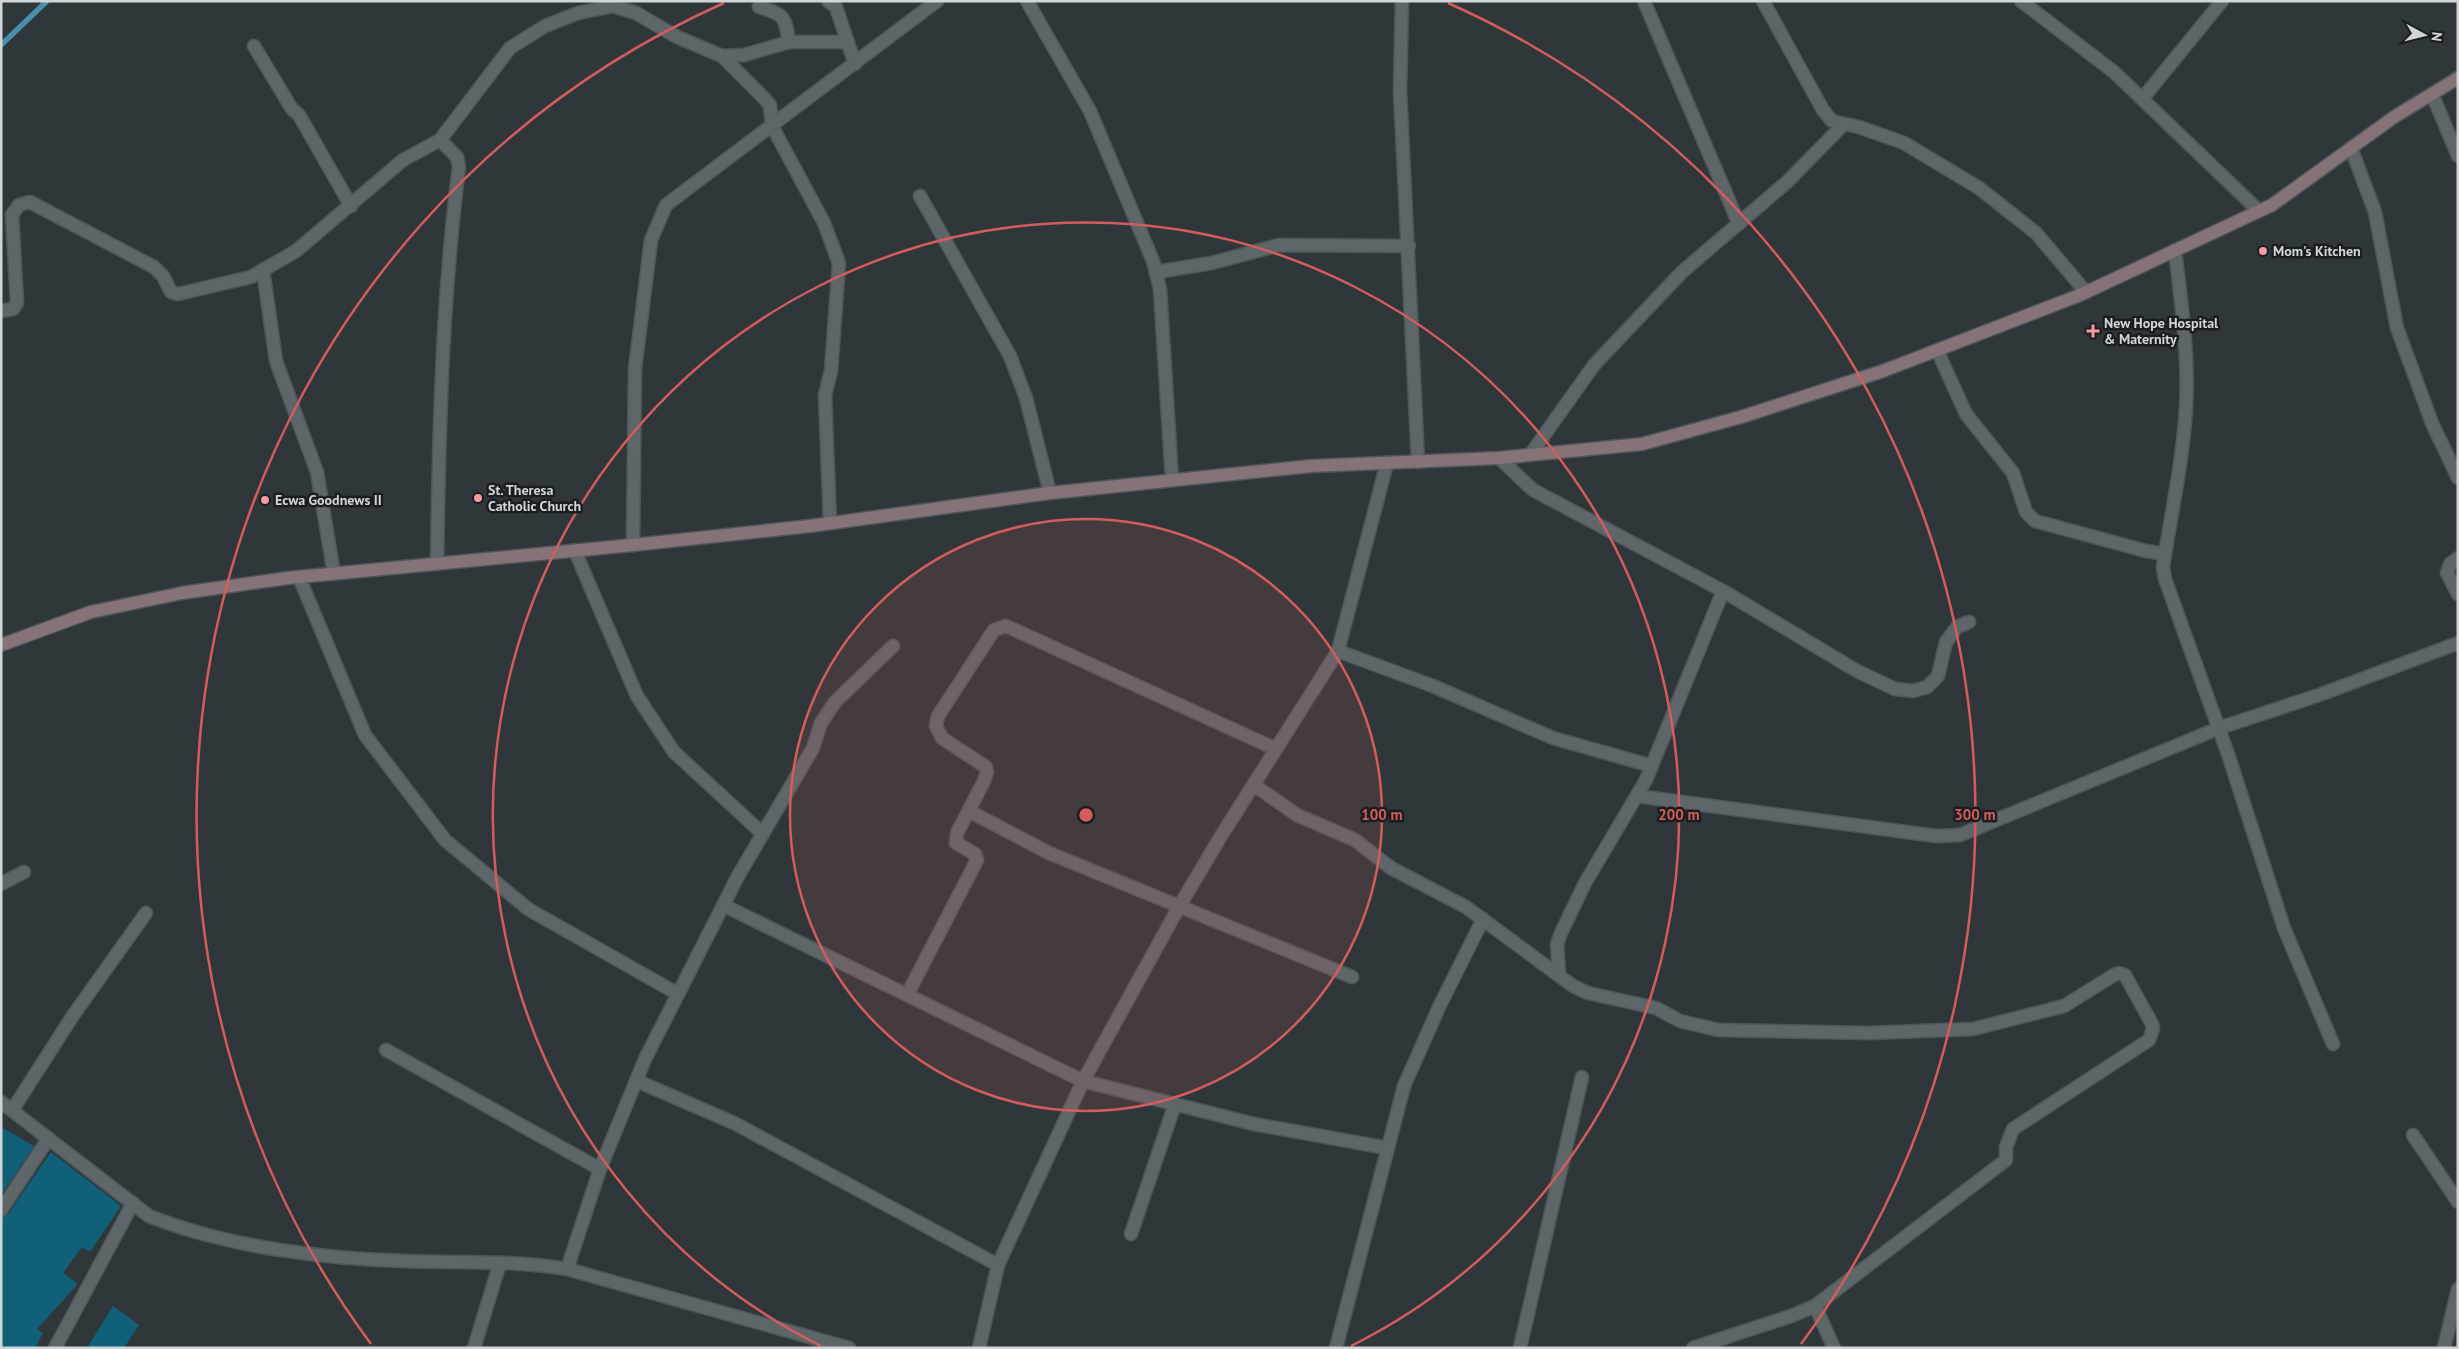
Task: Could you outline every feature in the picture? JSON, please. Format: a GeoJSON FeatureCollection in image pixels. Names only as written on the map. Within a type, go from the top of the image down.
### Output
{"type":"FeatureCollection","features":[{"type":"Feature","properties":{"kind":"street"},"geometry":{"type":"LineString","coordinates":[[828,1],[836,7],[855,64]]}},
{"type":"Feature","properties":{"kind":"street"},"geometry":{"type":"LineString","coordinates":[[633,545],[635,369],[651,240],[666,205],[937,1]]}},
{"type":"Feature","properties":{"kind":"street"},"geometry":{"type":"LineString","coordinates":[[1027,1],[1090,111],[1156,272],[1160,288],[1172,480]]}},
{"type":"Feature","properties":{"kind":"street"},"geometry":{"type":"LineString","coordinates":[[1402,1],[1400,90],[1418,462]]}},
{"type":"Feature","properties":{"kind":"street"},"geometry":{"type":"LineString","coordinates":[[1644,1],[1739,224]]}},
{"type":"Feature","properties":{"kind":"street"},"geometry":{"type":"LineString","coordinates":[[1763,1],[1823,110],[1832,121],[1843,125],[1859,127],[1904,142],[1980,188],[2036,233],[2086,292]]}},
{"type":"Feature","properties":{"kind":"street"},"geometry":{"type":"LineString","coordinates":[[2021,1],[2114,72],[2259,211]]}},
{"type":"Feature","properties":{"kind":"street"},"geometry":{"type":"LineString","coordinates":[[2142,99],[2222,1]]}},
{"type":"Feature","properties":{"kind":"street"},"geometry":{"type":"LineString","coordinates":[[1,311],[13,309],[17,303],[12,215],[19,205],[30,202],[154,268],[163,276],[172,292],[178,294],[251,277],[296,251],[403,160],[440,140],[510,48],[545,26],[578,13],[613,6],[636,12],[676,38],[722,56],[744,55],[789,42],[848,42]]}},
{"type":"Feature","properties":{"kind":"street"},"geometry":{"type":"LineString","coordinates":[[759,7],[778,12],[785,20],[789,42]]}},
{"type":"Feature","properties":{"kind":"street"},"geometry":{"type":"LineString","coordinates":[[254,46],[292,109],[299,115],[351,206]]}},
{"type":"Feature","properties":{"kind":"street"},"geometry":{"type":"LineString","coordinates":[[722,56],[770,105],[772,126],[824,223],[839,263],[831,371],[825,395],[830,523]]}},
{"type":"Feature","properties":{"kind":"street"},"geometry":{"type":"LineString","coordinates":[[1,645],[91,612],[182,593],[299,577],[575,552],[830,523],[1050,493],[1311,466],[1499,458],[1642,444],[1751,414],[1883,372],[2086,292],[2272,205],[2351,148],[2458,78]]}},
{"type":"Feature","properties":{"kind":"street"},"geometry":{"type":"LineString","coordinates":[[2432,94],[2458,156]]}},
{"type":"Feature","properties":{"kind":"street"},"geometry":{"type":"LineString","coordinates":[[1530,455],[1594,365],[1682,272],[1787,182],[1843,125]]}},
{"type":"Feature","properties":{"kind":"street"},"geometry":{"type":"LineString","coordinates":[[437,564],[439,406],[449,248],[459,167],[457,156],[440,140]]}},
{"type":"Feature","properties":{"kind":"street"},"geometry":{"type":"LineString","coordinates":[[2351,148],[2375,212],[2397,328],[2432,423],[2458,478]]}},
{"type":"Feature","properties":{"kind":"street"},"geometry":{"type":"LineString","coordinates":[[920,196],[1010,356],[1026,398],[1050,493]]}},
{"type":"Feature","properties":{"kind":"street"},"geometry":{"type":"LineString","coordinates":[[1156,272],[1212,263],[1280,245],[1409,246]]}},
{"type":"Feature","properties":{"kind":"street"},"geometry":{"type":"LineString","coordinates":[[2175,250],[2185,344],[2186,407],[2179,474],[2165,554],[2165,579],[2219,728],[2284,928],[2333,1044]]}},
{"type":"Feature","properties":{"kind":"street"},"geometry":{"type":"LineString","coordinates":[[263,270],[276,361],[317,472],[334,574]]}},
{"type":"Feature","properties":{"kind":"street"},"geometry":{"type":"LineString","coordinates":[[1937,350],[1966,414],[2014,473],[2026,512],[2035,521],[2146,551],[2165,554]]}},
{"type":"Feature","properties":{"kind":"street"},"geometry":{"type":"LineString","coordinates":[[1499,458],[1533,490],[1723,591],[1857,671],[1895,689],[1913,691],[1926,687],[1938,676],[1946,642],[1957,627],[1969,622]]}},
{"type":"Feature","properties":{"kind":"street"},"geometry":{"type":"LineString","coordinates":[[979,1348],[998,1264],[1083,1081],[1180,905],[1338,651],[1387,463]]}},
{"type":"Feature","properties":{"kind":"street"},"geometry":{"type":"LineString","coordinates":[[575,552],[642,704],[674,752],[763,834]]}},
{"type":"Feature","properties":{"kind":"street"},"geometry":{"type":"LineString","coordinates":[[2458,558],[2450,564],[2447,573],[2458,594]]}},
{"type":"Feature","properties":{"kind":"street"},"geometry":{"type":"LineString","coordinates":[[299,577],[365,735],[445,840],[528,910],[678,994]]}},
{"type":"Feature","properties":{"kind":"street"},"geometry":{"type":"LineString","coordinates":[[1559,974],[1557,944],[1560,933],[1585,883],[1637,796],[1652,766],[1723,591]]}},
{"type":"Feature","properties":{"kind":"street"},"geometry":{"type":"LineString","coordinates":[[907,995],[978,860],[975,854],[956,843],[957,834],[984,781],[987,772],[986,767],[942,738],[936,726],[938,716],[994,630],[1006,626],[1276,749]]}},
{"type":"Feature","properties":{"kind":"street"},"geometry":{"type":"LineString","coordinates":[[1637,796],[1936,836],[1960,835],[2219,728],[2319,696],[2458,643]]}},
{"type":"Feature","properties":{"kind":"street"},"geometry":{"type":"LineString","coordinates":[[567,1269],[600,1169],[645,1059],[723,905],[813,748],[820,723],[835,702],[893,646]]}},
{"type":"Feature","properties":{"kind":"street"},"geometry":{"type":"LineString","coordinates":[[1338,651],[1433,686],[1553,738],[1652,766]]}},
{"type":"Feature","properties":{"kind":"street"},"geometry":{"type":"LineString","coordinates":[[1254,785],[1297,815],[1355,840],[1392,868],[1466,907],[1573,986],[1588,993],[1650,1007],[1680,1021],[1718,1030],[1869,1033],[1973,1029],[2064,1006],[2114,975],[2119,973],[2125,975],[2152,1024],[2153,1029],[2149,1040],[2013,1129],[2006,1147],[2006,1160],[1814,1306],[1792,1316],[1693,1348]]}},
{"type":"Feature","properties":{"kind":"street"},"geometry":{"type":"LineString","coordinates":[[969,811],[1049,853],[1352,977]]}},
{"type":"Feature","properties":{"kind":"street"},"geometry":{"type":"LineString","coordinates":[[1,884],[24,872]]}},
{"type":"Feature","properties":{"kind":"street"},"geometry":{"type":"LineString","coordinates":[[723,905],[1083,1081],[1254,1124],[1387,1148]]}},
{"type":"Feature","properties":{"kind":"street"},"geometry":{"type":"LineString","coordinates":[[13,1109],[74,1014],[146,913]]}},
{"type":"Feature","properties":{"kind":"street"},"geometry":{"type":"LineString","coordinates":[[1336,1348],[1404,1086],[1440,1005],[1483,919]]}},
{"type":"Feature","properties":{"kind":"street"},"geometry":{"type":"LineString","coordinates":[[386,1050],[600,1169]]}},
{"type":"Feature","properties":{"kind":"street"},"geometry":{"type":"LineString","coordinates":[[1520,1348],[1582,1077]]}},
{"type":"Feature","properties":{"kind":"street"},"geometry":{"type":"LineString","coordinates":[[637,1081],[734,1123],[998,1264]]}},
{"type":"Feature","properties":{"kind":"street"},"geometry":{"type":"LineString","coordinates":[[1,1102],[13,1109],[48,1139],[149,1216],[164,1222],[239,1242],[293,1251],[405,1261],[543,1265],[567,1269],[849,1348]]}},
{"type":"Feature","properties":{"kind":"street"},"geometry":{"type":"LineString","coordinates":[[1131,1234],[1175,1104]]}},
{"type":"Feature","properties":{"kind":"street"},"geometry":{"type":"LineString","coordinates":[[2413,1135],[2458,1202]]}},
{"type":"Feature","properties":{"kind":"street"},"geometry":{"type":"LineString","coordinates":[[1,1210],[48,1139]]}},
{"type":"Feature","properties":{"kind":"street"},"geometry":{"type":"LineString","coordinates":[[55,1348],[133,1203]]}},
{"type":"Feature","properties":{"kind":"street"},"geometry":{"type":"LineString","coordinates":[[474,1348],[500,1263]]}},
{"type":"Feature","properties":{"kind":"street"},"geometry":{"type":"LineString","coordinates":[[2444,1348],[2458,1289]]}},
{"type":"Feature","properties":{"kind":"street"},"geometry":{"type":"LineString","coordinates":[[1814,1306],[1834,1348]]}},
{"type":"Feature","properties":{"kind":"building"},"geometry":{"type":"Polygon","coordinates":[[[1,1127],[34,1146],[1,1195],[1,1127]]]}},
{"type":"Feature","properties":{"kind":"building"},"geometry":{"type":"Polygon","coordinates":[[[51,1152],[121,1206],[90,1252],[82,1247],[63,1273],[78,1284],[37,1329],[43,1333],[35,1348],[1,1348],[1,1218],[8,1214],[51,1152]]]}},
{"type":"Feature","properties":{"kind":"building"},"geometry":{"type":"Polygon","coordinates":[[[113,1306],[139,1325],[124,1348],[87,1348],[113,1306]]]}},
{"type":"Feature","properties":{"kind":"waterway"},"geometry":{"type":"LineString","coordinates":[[1,45],[47,1]]}},
{"type":"Feature","properties":{"kind":"place","name":"Mom's Kitchen"},"geometry":{"type":"Point","coordinates":[2263,251]}},
{"type":"Feature","properties":{"kind":"place","name":"New Hope Hospital & Maternity"},"geometry":{"type":"Point","coordinates":[2093,331]}},
{"type":"Feature","properties":{"kind":"place","name":"St. Theresa Catholic Church"},"geometry":{"type":"Point","coordinates":[478,498]}},
{"type":"Feature","properties":{"kind":"place","name":"Ecwa Goodnews II"},"geometry":{"type":"Point","coordinates":[265,500]}}]}
